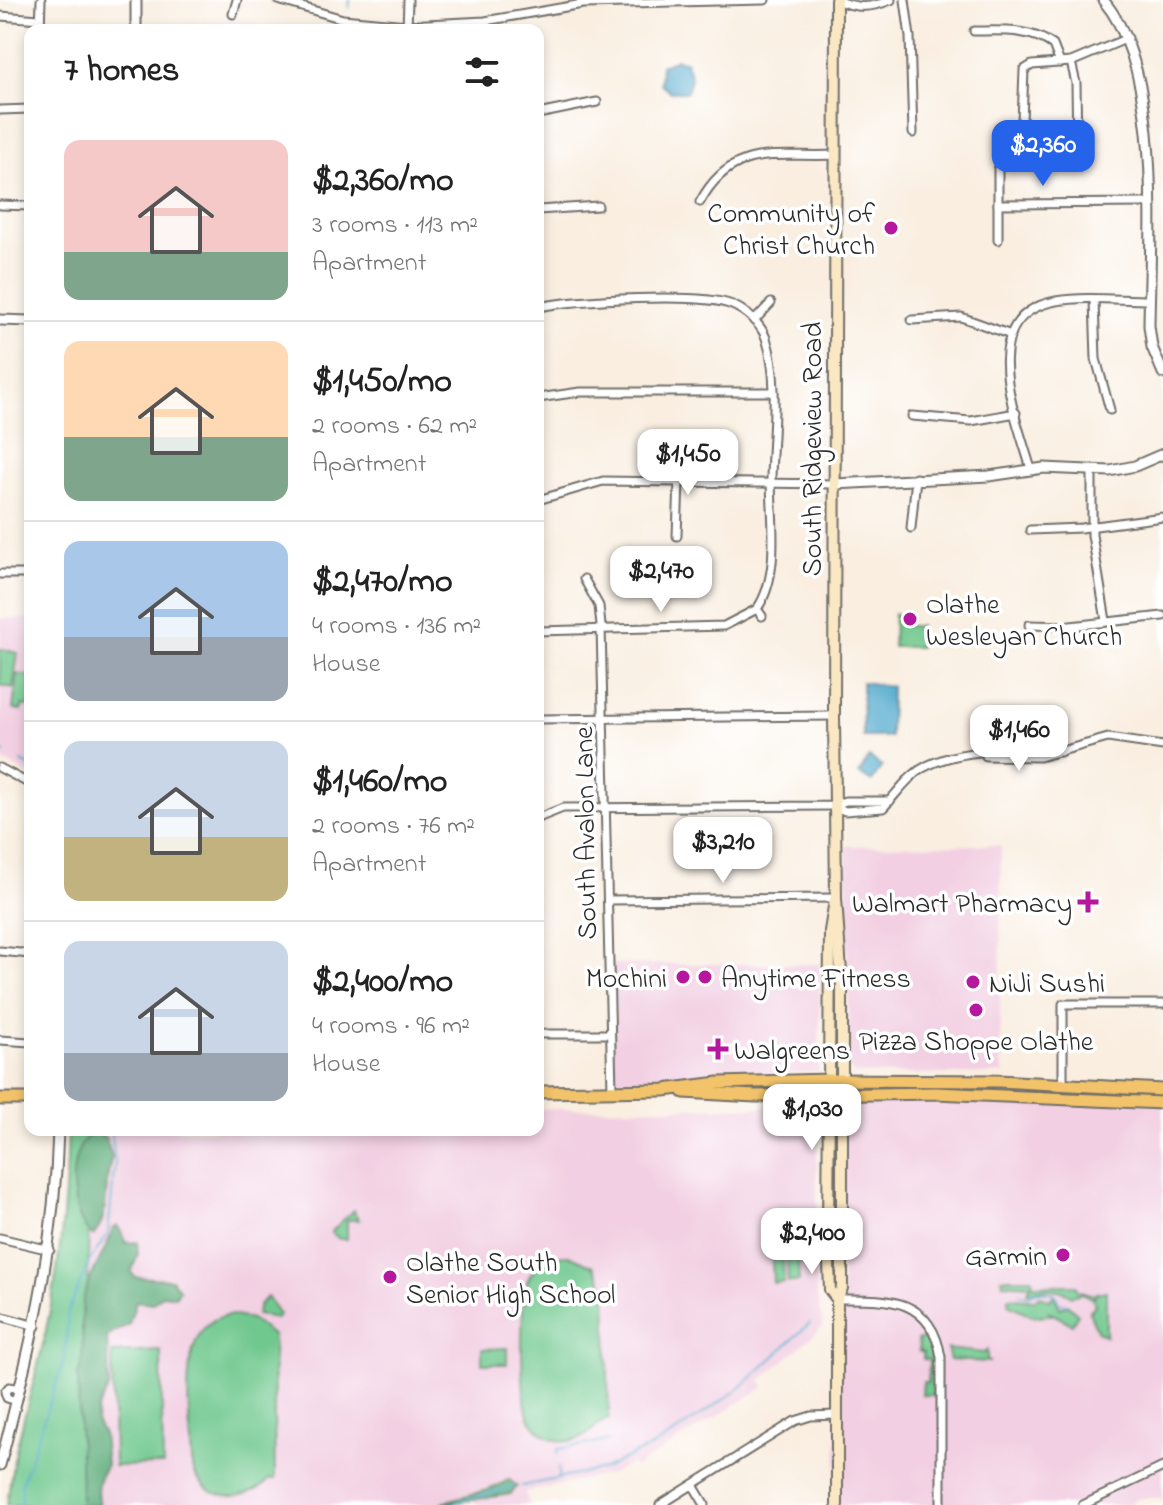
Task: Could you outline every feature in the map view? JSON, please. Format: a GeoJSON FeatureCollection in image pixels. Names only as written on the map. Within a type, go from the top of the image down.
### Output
{"type":"FeatureCollection","features":[{"type":"Feature","properties":{"kind":"main road","name":"South Ridgeview Road"},"geometry":{"type":"LineString","coordinates":[[837,0],[834,806],[842,987],[835,1080],[842,1290],[837,1299],[837,1505]]}},
{"type":"Feature","properties":{"kind":"main road"},"geometry":{"type":"LineString","coordinates":[[544,1092],[664,1090],[719,1083],[835,1080],[1063,1083],[1162,1090]]}},
{"type":"Feature","properties":{"kind":"main road"},"geometry":{"type":"LineString","coordinates":[[959,1094],[975,1089],[1045,1090],[1063,1083]]}},
{"type":"Feature","properties":{"kind":"main road"},"geometry":{"type":"LineString","coordinates":[[664,1090],[719,1096],[959,1094],[1163,1103]]}},
{"type":"Feature","properties":{"kind":"main road"},"geometry":{"type":"LineString","coordinates":[[1070,1097],[1077,1090],[1148,1094],[1162,1090]]}},
{"type":"Feature","properties":{"kind":"main road"},"geometry":{"type":"LineString","coordinates":[[0,1099],[24,1099]]}},
{"type":"Feature","properties":{"kind":"street"},"geometry":{"type":"LineString","coordinates":[[40,24],[41,0]]}},
{"type":"Feature","properties":{"kind":"street"},"geometry":{"type":"LineString","coordinates":[[136,0],[136,24]]}},
{"type":"Feature","properties":{"kind":"street"},"geometry":{"type":"LineString","coordinates":[[233,14],[237,0]]}},
{"type":"Feature","properties":{"kind":"street"},"geometry":{"type":"LineString","coordinates":[[278,0],[343,19],[379,24]]}},
{"type":"Feature","properties":{"kind":"street"},"geometry":{"type":"LineString","coordinates":[[407,24],[408,0]]}},
{"type":"Feature","properties":{"kind":"street"},"geometry":{"type":"LineString","coordinates":[[452,24],[583,4],[765,0]]}},
{"type":"Feature","properties":{"kind":"street"},"geometry":{"type":"LineString","coordinates":[[837,0],[852,7],[874,7],[885,1]]}},
{"type":"Feature","properties":{"kind":"street"},"geometry":{"type":"LineString","coordinates":[[905,0],[910,37],[913,133]]}},
{"type":"Feature","properties":{"kind":"street"},"geometry":{"type":"LineString","coordinates":[[1103,0],[1128,38],[1145,100],[1152,347],[1163,373]]}},
{"type":"Feature","properties":{"kind":"street"},"geometry":{"type":"LineString","coordinates":[[0,16],[40,19]]}},
{"type":"Feature","properties":{"kind":"street"},"geometry":{"type":"LineString","coordinates":[[974,31],[1024,32],[1036,36],[1053,45],[1060,63]]}},
{"type":"Feature","properties":{"kind":"street"},"geometry":{"type":"LineString","coordinates":[[1021,147],[1022,73],[1032,65],[1071,62],[1128,38]]}},
{"type":"Feature","properties":{"kind":"street"},"geometry":{"type":"LineString","coordinates":[[1071,62],[1076,83],[1077,147]]}},
{"type":"Feature","properties":{"kind":"street"},"geometry":{"type":"LineString","coordinates":[[544,113],[597,102]]}},
{"type":"Feature","properties":{"kind":"street"},"geometry":{"type":"LineString","coordinates":[[0,110],[24,109]]}},
{"type":"Feature","properties":{"kind":"street"},"geometry":{"type":"LineString","coordinates":[[700,202],[716,177],[741,160],[835,155]]}},
{"type":"Feature","properties":{"kind":"street"},"geometry":{"type":"LineString","coordinates":[[998,169],[998,240]]}},
{"type":"Feature","properties":{"kind":"street"},"geometry":{"type":"LineString","coordinates":[[998,204],[1149,203]]}},
{"type":"Feature","properties":{"kind":"street"},"geometry":{"type":"LineString","coordinates":[[0,205],[24,206]]}},
{"type":"Feature","properties":{"kind":"street"},"geometry":{"type":"LineString","coordinates":[[544,210],[598,206]]}},
{"type":"Feature","properties":{"kind":"street"},"geometry":{"type":"LineString","coordinates":[[544,306],[581,301],[712,300],[731,305],[754,321],[765,336],[772,392],[770,574],[760,613],[724,626],[544,631]]}},
{"type":"Feature","properties":{"kind":"street"},"geometry":{"type":"LineString","coordinates":[[1094,300],[1096,359],[1110,410]]}},
{"type":"Feature","properties":{"kind":"street"},"geometry":{"type":"LineString","coordinates":[[1031,469],[1004,363],[1011,335],[1028,313],[1046,304],[1149,300]]}},
{"type":"Feature","properties":{"kind":"street"},"geometry":{"type":"LineString","coordinates":[[754,321],[771,303]]}},
{"type":"Feature","properties":{"kind":"street"},"geometry":{"type":"LineString","coordinates":[[912,320],[961,317],[1011,335]]}},
{"type":"Feature","properties":{"kind":"street"},"geometry":{"type":"LineString","coordinates":[[0,320],[24,321]]}},
{"type":"Feature","properties":{"kind":"street"},"geometry":{"type":"LineString","coordinates":[[544,397],[580,392],[772,392]]}},
{"type":"Feature","properties":{"kind":"street"},"geometry":{"type":"LineString","coordinates":[[912,416],[971,421],[1016,413]]}},
{"type":"Feature","properties":{"kind":"street"},"geometry":{"type":"LineString","coordinates":[[544,498],[603,481],[835,484],[989,476],[1031,469],[1092,471],[1135,466],[1163,454]]}},
{"type":"Feature","properties":{"kind":"street"},"geometry":{"type":"LineString","coordinates":[[1092,471],[1092,527],[1106,621]]}},
{"type":"Feature","properties":{"kind":"street"},"geometry":{"type":"LineString","coordinates":[[911,528],[916,478]]}},
{"type":"Feature","properties":{"kind":"street"},"geometry":{"type":"LineString","coordinates":[[677,536],[679,481]]}},
{"type":"Feature","properties":{"kind":"street"},"geometry":{"type":"LineString","coordinates":[[1030,530],[1092,527],[1163,517]]}},
{"type":"Feature","properties":{"kind":"street"},"geometry":{"type":"LineString","coordinates":[[0,574],[24,574]]}},
{"type":"Feature","properties":{"kind":"street","name":"South Avalon Lane"},"geometry":{"type":"LineString","coordinates":[[584,579],[599,606],[602,630],[612,1091]]}},
{"type":"Feature","properties":{"kind":"street"},"geometry":{"type":"LineString","coordinates":[[1029,625],[1163,616]]}},
{"type":"Feature","properties":{"kind":"street"},"geometry":{"type":"LineString","coordinates":[[544,719],[834,716]]}},
{"type":"Feature","properties":{"kind":"street"},"geometry":{"type":"LineString","coordinates":[[544,816],[563,808],[834,806],[845,811],[876,810],[890,801],[924,767],[996,750],[1060,752],[1108,738],[1163,746]]}},
{"type":"Feature","properties":{"kind":"street"},"geometry":{"type":"LineString","coordinates":[[0,768],[24,781]]}},
{"type":"Feature","properties":{"kind":"street"},"geometry":{"type":"LineString","coordinates":[[608,900],[836,898]]}},
{"type":"Feature","properties":{"kind":"street"},"geometry":{"type":"LineString","coordinates":[[0,951],[24,953]]}},
{"type":"Feature","properties":{"kind":"street"},"geometry":{"type":"LineString","coordinates":[[1063,1083],[1063,1004],[1163,1004]]}},
{"type":"Feature","properties":{"kind":"street"},"geometry":{"type":"LineString","coordinates":[[544,1034],[610,1034]]}},
{"type":"Feature","properties":{"kind":"street"},"geometry":{"type":"LineString","coordinates":[[0,1040],[24,1042]]}},
{"type":"Feature","properties":{"kind":"street"},"geometry":{"type":"LineString","coordinates":[[1,1458],[36,1326],[50,1250],[58,1136]]}},
{"type":"Feature","properties":{"kind":"street"},"geometry":{"type":"LineString","coordinates":[[0,1238],[50,1250]]}},
{"type":"Feature","properties":{"kind":"street"},"geometry":{"type":"LineString","coordinates":[[837,1299],[887,1299],[904,1304],[920,1315],[936,1338],[941,1357],[941,1505]]}},
{"type":"Feature","properties":{"kind":"street"},"geometry":{"type":"LineString","coordinates":[[0,1316],[36,1326]]}},
{"type":"Feature","properties":{"kind":"street"},"geometry":{"type":"LineString","coordinates":[[660,1505],[795,1421],[811,1416],[836,1415]]}},
{"type":"Feature","properties":{"kind":"street"},"geometry":{"type":"LineString","coordinates":[[1083,1505],[1160,1470]]}},
{"type":"Feature","properties":{"kind":"street"},"geometry":{"type":"LineString","coordinates":[[693,1485],[705,1505]]}},
{"type":"Feature","properties":{"kind":"shaded area"},"geometry":{"type":"Polygon","coordinates":[[[24,618],[24,772],[0,759],[0,619],[24,618]]]}},
{"type":"Feature","properties":{"kind":"shaded area"},"geometry":{"type":"Polygon","coordinates":[[[1001,845],[1000,1057],[1004,1074],[854,1074],[849,1068],[846,846],[1001,845]]]}},
{"type":"Feature","properties":{"kind":"shaded area"},"geometry":{"type":"Polygon","coordinates":[[[609,964],[820,964],[819,1072],[611,1080],[609,964]]]}},
{"type":"Feature","properties":{"kind":"shaded area"},"geometry":{"type":"Polygon","coordinates":[[[841,1095],[1163,1103],[1163,1498],[1139,1498],[1129,1505],[837,1505],[836,1415],[842,1288],[841,1095]]]}},
{"type":"Feature","properties":{"kind":"shaded area"},"geometry":{"type":"Polygon","coordinates":[[[817,1107],[817,1295],[823,1327],[761,1380],[764,1387],[634,1468],[631,1464],[611,1474],[525,1492],[530,1505],[477,1505],[473,1499],[458,1505],[87,1505],[89,1136],[544,1136],[544,1109],[817,1107]]]}},
{"type":"Feature","properties":{"kind":"green space"},"geometry":{"type":"Polygon","coordinates":[[[894,614],[901,614],[902,626],[919,626],[919,647],[893,647],[894,614]]]}},
{"type":"Feature","properties":{"kind":"green space"},"geometry":{"type":"Polygon","coordinates":[[[0,649],[18,653],[13,688],[0,685],[0,649]]]}},
{"type":"Feature","properties":{"kind":"green space"},"geometry":{"type":"Polygon","coordinates":[[[17,674],[24,675],[24,705],[21,711],[13,709],[17,674]]]}},
{"type":"Feature","properties":{"kind":"green space"},"geometry":{"type":"Polygon","coordinates":[[[68,1136],[89,1136],[87,1505],[7,1505],[14,1459],[52,1301],[64,1204],[68,1136]]]}},
{"type":"Feature","properties":{"kind":"green space"},"geometry":{"type":"Polygon","coordinates":[[[90,1136],[105,1137],[112,1157],[103,1219],[93,1236],[79,1215],[73,1183],[78,1151],[90,1136]]]}},
{"type":"Feature","properties":{"kind":"green space"},"geometry":{"type":"Polygon","coordinates":[[[353,1210],[359,1220],[347,1220],[347,1239],[339,1239],[331,1232],[353,1210]]]}},
{"type":"Feature","properties":{"kind":"green space"},"geometry":{"type":"Polygon","coordinates":[[[118,1226],[126,1243],[137,1242],[138,1255],[131,1272],[135,1277],[171,1279],[180,1290],[175,1296],[163,1294],[153,1303],[136,1301],[129,1324],[107,1337],[109,1387],[97,1410],[96,1422],[103,1434],[106,1465],[98,1484],[99,1505],[81,1505],[78,1375],[82,1359],[83,1300],[113,1229],[118,1226]]]}},
{"type":"Feature","properties":{"kind":"green space"},"geometry":{"type":"Polygon","coordinates":[[[569,1255],[594,1266],[606,1288],[609,1419],[578,1439],[562,1441],[542,1434],[529,1417],[522,1370],[522,1324],[526,1287],[532,1272],[546,1260],[569,1255]]]}},
{"type":"Feature","properties":{"kind":"green space"},"geometry":{"type":"Polygon","coordinates":[[[787,1258],[798,1258],[799,1282],[788,1282],[787,1258]]]}},
{"type":"Feature","properties":{"kind":"green space"},"geometry":{"type":"Polygon","coordinates":[[[772,1259],[783,1259],[784,1282],[773,1283],[772,1259]]]}},
{"type":"Feature","properties":{"kind":"green space"},"geometry":{"type":"Polygon","coordinates":[[[1002,1278],[1032,1278],[1033,1285],[1076,1285],[1077,1290],[1094,1295],[1094,1298],[1096,1293],[1106,1291],[1106,1336],[1098,1332],[1089,1312],[1095,1305],[1093,1299],[1082,1293],[1071,1296],[1056,1290],[1027,1292],[1031,1285],[1003,1283],[1002,1278]]]}},
{"type":"Feature","properties":{"kind":"green space"},"geometry":{"type":"Polygon","coordinates":[[[1054,1295],[1060,1308],[1068,1305],[1078,1314],[1072,1324],[1047,1311],[1053,1315],[1032,1316],[1008,1304],[1008,1297],[1034,1300],[1039,1296],[1050,1300],[1054,1295]]]}},
{"type":"Feature","properties":{"kind":"green space"},"geometry":{"type":"Polygon","coordinates":[[[267,1297],[279,1314],[277,1318],[256,1315],[259,1305],[267,1297]]]}},
{"type":"Feature","properties":{"kind":"green space"},"geometry":{"type":"Polygon","coordinates":[[[229,1315],[251,1319],[273,1336],[275,1479],[237,1496],[213,1492],[203,1486],[196,1476],[192,1462],[188,1399],[192,1354],[199,1335],[211,1322],[229,1315]]]}},
{"type":"Feature","properties":{"kind":"green space"},"geometry":{"type":"Polygon","coordinates":[[[928,1339],[933,1352],[933,1395],[922,1395],[923,1382],[928,1382],[929,1360],[923,1359],[923,1352],[919,1352],[918,1340],[928,1339]]]}},
{"type":"Feature","properties":{"kind":"green space"},"geometry":{"type":"Polygon","coordinates":[[[507,1348],[507,1364],[482,1364],[482,1349],[507,1348]]]}},
{"type":"Feature","properties":{"kind":"green space"},"geometry":{"type":"Polygon","coordinates":[[[947,1349],[984,1353],[987,1350],[987,1361],[990,1362],[950,1360],[947,1349]]]}},
{"type":"Feature","properties":{"kind":"green space"},"geometry":{"type":"Polygon","coordinates":[[[161,1351],[163,1465],[114,1466],[112,1353],[161,1351]]]}},
{"type":"Feature","properties":{"kind":"green space"},"geometry":{"type":"Polygon","coordinates":[[[508,1479],[517,1486],[511,1494],[438,1505],[493,1488],[508,1479]]]}},
{"type":"Feature","properties":{"kind":"water"},"geometry":{"type":"Polygon","coordinates":[[[677,59],[686,62],[691,78],[687,92],[670,92],[660,83],[661,65],[677,59]]]}},
{"type":"Feature","properties":{"kind":"water"},"geometry":{"type":"Polygon","coordinates":[[[862,682],[891,686],[890,737],[863,737],[862,682]]]}},
{"type":"Feature","properties":{"kind":"water"},"geometry":{"type":"Polygon","coordinates":[[[869,757],[882,766],[872,782],[859,774],[869,757]]]}},
{"type":"Feature","properties":{"kind":"waterway"},"geometry":{"type":"LineString","coordinates":[[349,8],[350,0]]}},
{"type":"Feature","properties":{"kind":"waterway"},"geometry":{"type":"LineString","coordinates":[[0,750],[5,753]]}},
{"type":"Feature","properties":{"kind":"waterway"},"geometry":{"type":"LineString","coordinates":[[22,1505],[21,1485],[65,1358],[68,1312],[89,1262],[108,1234],[115,1162],[112,1136]]}},
{"type":"Feature","properties":{"kind":"waterway"},"geometry":{"type":"LineString","coordinates":[[1028,1295],[1037,1291],[1054,1293]]}},
{"type":"Feature","properties":{"kind":"waterway"},"geometry":{"type":"LineString","coordinates":[[1019,1293],[1027,1296]]}},
{"type":"Feature","properties":{"kind":"waterway"},"geometry":{"type":"LineString","coordinates":[[1055,1294],[1059,1303],[1068,1304]]}},
{"type":"Feature","properties":{"kind":"waterway"},"geometry":{"type":"LineString","coordinates":[[522,1486],[604,1469],[663,1441],[739,1389],[810,1323]]}},
{"type":"Feature","properties":{"kind":"waterway"},"geometry":{"type":"LineString","coordinates":[[557,1454],[558,1449],[608,1441]]}},
{"type":"Feature","properties":{"kind":"waterway"},"geometry":{"type":"LineString","coordinates":[[559,1468],[559,1479]]}},
{"type":"Feature","properties":{"kind":"waterway"},"geometry":{"type":"LineString","coordinates":[[447,1505],[514,1487]]}},
{"type":"Feature","properties":{"kind":"place","name":"Community of Christ Church"},"geometry":{"type":"Point","coordinates":[891,228]}},
{"type":"Feature","properties":{"kind":"place","name":"Olathe Wesleyan Church"},"geometry":{"type":"Point","coordinates":[910,619]}},
{"type":"Feature","properties":{"kind":"place","name":"Walmart Pharmacy"},"geometry":{"type":"Point","coordinates":[1088,902]}},
{"type":"Feature","properties":{"kind":"place","name":"Mochini"},"geometry":{"type":"Point","coordinates":[683,977]}},
{"type":"Feature","properties":{"kind":"place","name":"Anytime Fitness"},"geometry":{"type":"Point","coordinates":[705,977]}},
{"type":"Feature","properties":{"kind":"place","name":"NiJi Sushi"},"geometry":{"type":"Point","coordinates":[973,982]}},
{"type":"Feature","properties":{"kind":"place","name":"Pizza Shoppe Olathe"},"geometry":{"type":"Point","coordinates":[976,1010]}},
{"type":"Feature","properties":{"kind":"place","name":"Walgreens"},"geometry":{"type":"Point","coordinates":[718,1049]}},
{"type":"Feature","properties":{"kind":"place","name":"Garmin"},"geometry":{"type":"Point","coordinates":[1063,1255]}},
{"type":"Feature","properties":{"kind":"place","name":"Olathe South Senior High School"},"geometry":{"type":"Point","coordinates":[390,1277]}}]}
